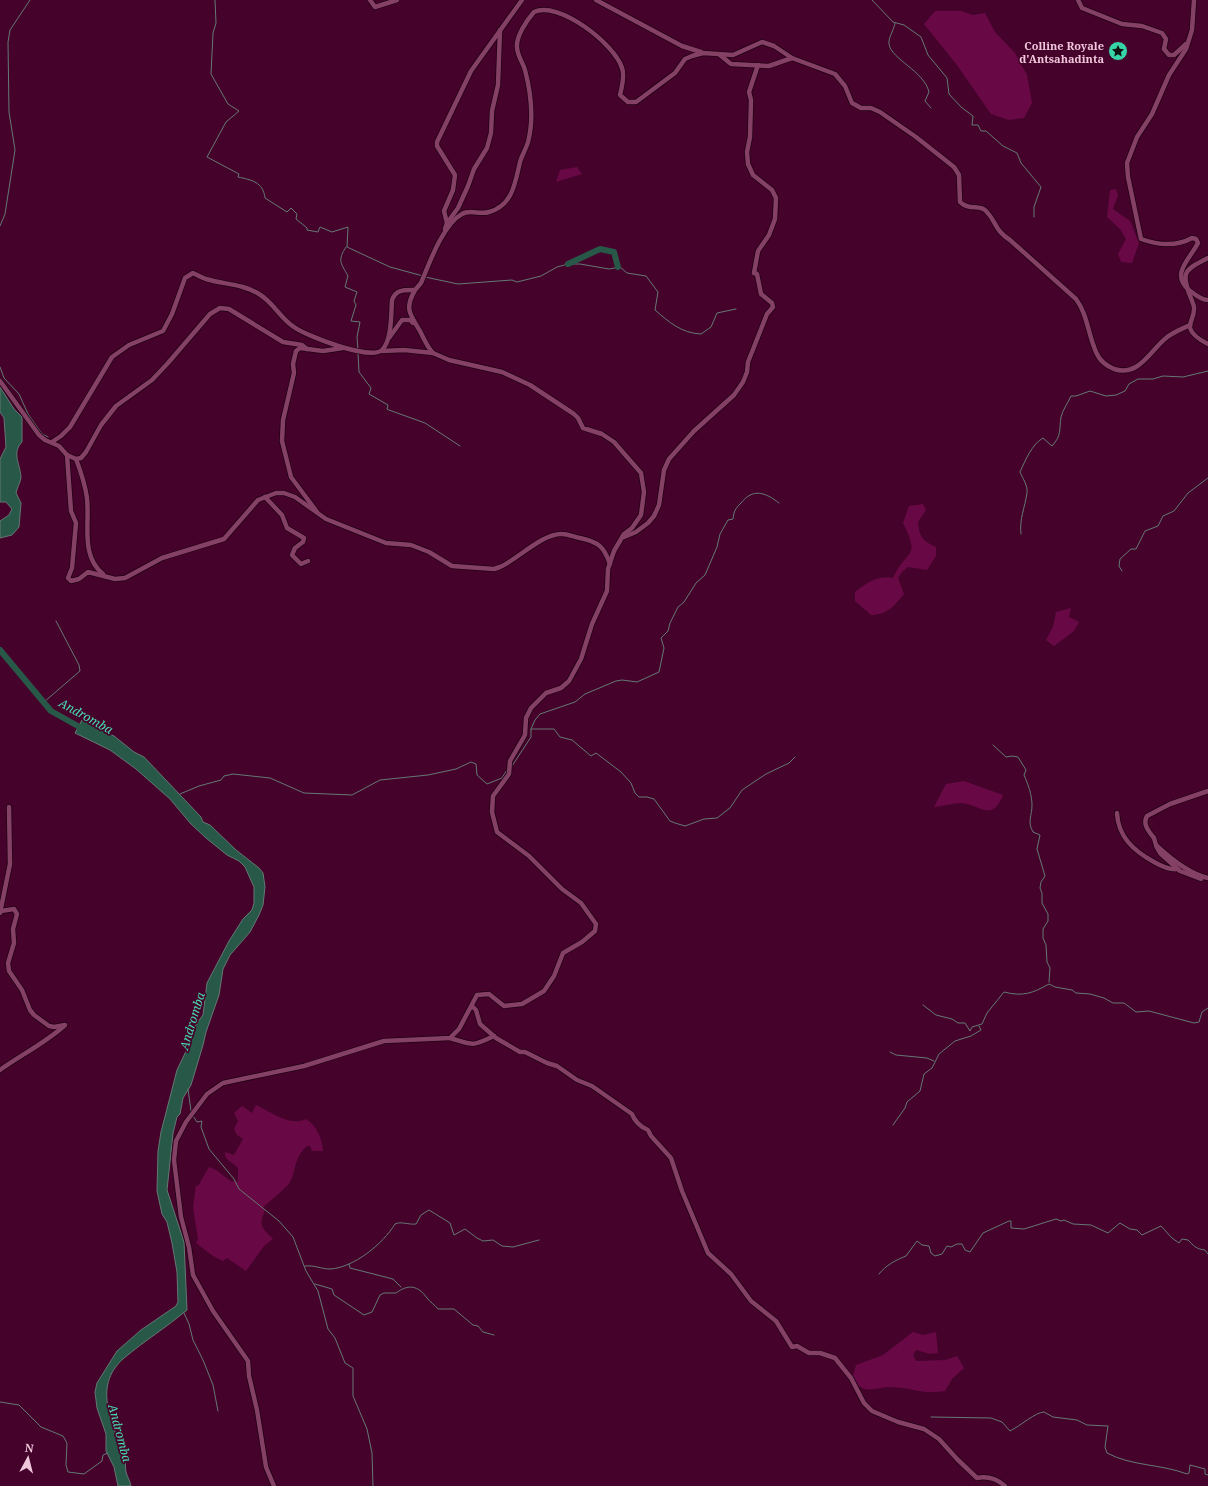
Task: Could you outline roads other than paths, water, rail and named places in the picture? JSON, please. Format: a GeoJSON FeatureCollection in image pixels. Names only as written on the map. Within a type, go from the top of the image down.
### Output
{"type":"FeatureCollection","features":[{"type":"Feature","properties":{"kind":"street"},"geometry":{"type":"LineString","coordinates":[[370,0],[375,7],[397,0]]}},
{"type":"Feature","properties":{"kind":"street"},"geometry":{"type":"LineString","coordinates":[[447,223],[444,211],[453,190],[455,175],[437,146],[437,142],[471,71],[522,0]]}},
{"type":"Feature","properties":{"kind":"street"},"geometry":{"type":"LineString","coordinates":[[596,0],[682,46],[703,53],[733,55],[762,42],[774,46],[792,58],[835,74],[845,86],[852,103],[861,108],[871,108],[880,112],[916,136],[954,167],[959,175],[960,202],[969,208],[979,207],[986,210],[1000,234],[1010,240],[1076,299],[1083,309],[1097,355],[1107,366],[1122,372],[1135,368],[1152,354],[1165,338],[1190,325],[1194,316],[1186,278],[1188,270],[1208,258]]}},
{"type":"Feature","properties":{"kind":"street"},"geometry":{"type":"LineString","coordinates":[[1078,0],[1082,8],[1117,22],[1142,26],[1162,33],[1166,39],[1164,49],[1169,55],[1174,54],[1186,44]]}},
{"type":"Feature","properties":{"kind":"street"},"geometry":{"type":"LineString","coordinates":[[1194,0],[1192,30],[1186,44],[1186,49],[1169,75],[1152,114],[1137,137],[1129,155],[1127,170],[1141,239],[1149,242],[1173,245],[1182,244],[1192,238],[1196,239],[1198,243],[1184,265],[1180,275],[1182,285],[1194,295],[1208,300]]}},
{"type":"Feature","properties":{"kind":"street"},"geometry":{"type":"LineString","coordinates":[[433,353],[414,323],[409,311],[409,305],[415,290],[421,283],[450,224],[463,213],[472,212],[484,214],[497,210],[510,198],[515,187],[520,162],[528,143],[530,124],[530,99],[525,70],[517,47],[518,37],[528,20],[537,9],[544,5],[552,5]]}},
{"type":"Feature","properties":{"kind":"street"},"geometry":{"type":"LineString","coordinates":[[566,9],[602,36],[614,50],[623,69],[620,95],[628,102],[636,102],[675,73],[685,59],[703,53]]}},
{"type":"Feature","properties":{"kind":"street"},"geometry":{"type":"LineString","coordinates":[[445,232],[447,223],[458,208],[474,169],[487,148],[491,133],[492,111],[498,79],[500,30]]}},
{"type":"Feature","properties":{"kind":"street"},"geometry":{"type":"LineString","coordinates":[[720,55],[731,64],[769,66],[792,58]]}},
{"type":"Feature","properties":{"kind":"street"},"geometry":{"type":"LineString","coordinates":[[622,537],[636,532],[654,516],[660,500],[664,470],[669,458],[694,431],[734,395],[744,382],[748,362],[767,314],[773,308],[772,303],[761,294],[757,274],[754,273],[758,251],[769,235],[775,219],[776,198],[772,190],[753,175],[748,164],[751,100],[749,92],[758,65]]}},
{"type":"Feature","properties":{"kind":"street"},"geometry":{"type":"LineString","coordinates":[[52,442],[70,427],[112,357],[125,347],[163,331],[172,314],[185,278],[189,274],[193,273],[204,279],[239,284],[252,290],[261,295],[294,327],[352,351],[375,354],[382,351],[404,350],[433,353],[449,360],[502,372],[530,385],[578,418],[583,428],[602,434],[614,442],[641,473],[644,492],[641,515],[635,524],[624,534],[616,547],[610,564],[607,591],[592,624],[581,659],[569,681],[561,688],[546,693],[531,708],[526,718],[525,735],[510,761],[509,774],[498,787],[493,796],[492,804],[493,818],[498,832],[529,856],[562,889],[581,904],[593,919],[596,929],[582,942],[564,952],[547,987],[533,998],[516,1006],[504,1006],[489,994],[484,993],[477,995],[459,1029],[450,1038]]}},
{"type":"Feature","properties":{"kind":"street"},"geometry":{"type":"LineString","coordinates":[[387,341],[392,300],[395,294],[400,291],[415,290]]}},
{"type":"Feature","properties":{"kind":"street"},"geometry":{"type":"LineString","coordinates":[[0,381],[32,428],[45,440],[59,446],[67,455],[76,459],[81,458],[86,452],[99,429],[116,406],[139,390],[163,369],[187,343],[205,319],[215,311],[224,308],[229,309],[283,342],[302,345],[307,348]]}},
{"type":"Feature","properties":{"kind":"street"},"geometry":{"type":"LineString","coordinates":[[382,351],[387,341],[402,320],[410,320],[414,323]]}},
{"type":"Feature","properties":{"kind":"street"},"geometry":{"type":"LineString","coordinates":[[1190,325],[1194,334],[1208,344]]}},
{"type":"Feature","properties":{"kind":"street"},"geometry":{"type":"LineString","coordinates":[[319,514],[291,477],[282,441],[283,420],[294,373],[294,356],[296,351],[300,348],[323,351],[343,348]]}},
{"type":"Feature","properties":{"kind":"street"},"geometry":{"type":"LineString","coordinates":[[67,455],[71,511],[76,523],[72,568],[68,578],[74,581],[88,572],[116,579],[125,578],[162,558],[224,539],[252,505],[265,497],[276,493],[284,493],[295,497],[319,514],[386,543],[411,545],[430,552],[452,566],[500,568],[550,536],[561,534],[587,540],[596,544],[604,549],[610,564]]}},
{"type":"Feature","properties":{"kind":"street"},"geometry":{"type":"LineString","coordinates":[[76,459],[85,483],[89,518],[87,543],[91,560],[96,569],[105,576]]}},
{"type":"Feature","properties":{"kind":"street"},"geometry":{"type":"LineString","coordinates":[[265,497],[282,515],[288,528],[304,538],[303,542],[295,548],[292,555],[301,564],[308,561]]}},
{"type":"Feature","properties":{"kind":"street"},"geometry":{"type":"LineString","coordinates":[[1208,791],[1170,804],[1147,816],[1145,821],[1146,828],[1154,839],[1160,853],[1177,869],[1189,876],[1208,880]]}},
{"type":"Feature","properties":{"kind":"street"},"geometry":{"type":"LineString","coordinates":[[0,1070],[24,1053],[48,1039],[65,1025],[54,1027],[49,1026],[30,1010],[22,990],[14,980],[8,967],[14,943],[14,929],[17,914],[14,909],[0,912],[10,864],[9,808]]}},
{"type":"Feature","properties":{"kind":"street"},"geometry":{"type":"LineString","coordinates":[[1117,813],[1119,827],[1129,844],[1146,859],[1161,866],[1177,869]]}},
{"type":"Feature","properties":{"kind":"street"},"geometry":{"type":"LineString","coordinates":[[1156,846],[1176,862],[1208,880]]}},
{"type":"Feature","properties":{"kind":"street"},"geometry":{"type":"LineString","coordinates":[[472,1006],[476,1010],[480,1024],[494,1036],[520,1052],[525,1052],[547,1063],[557,1066],[577,1080],[592,1086],[632,1114],[636,1121],[648,1130],[651,1136],[671,1158],[704,1247],[713,1259],[731,1274],[752,1301],[776,1321],[792,1347],[797,1346],[809,1353],[820,1353],[835,1358],[851,1378],[864,1403],[872,1411],[898,1422],[924,1430],[944,1442],[957,1459],[977,1478],[983,1476],[991,1478],[1005,1486]]}},
{"type":"Feature","properties":{"kind":"street"},"geometry":{"type":"LineString","coordinates":[[274,1486],[266,1467],[248,1361],[213,1311],[191,1269],[189,1247],[181,1218],[174,1160],[176,1141],[186,1122],[193,1115],[207,1094],[214,1087],[229,1080],[304,1066],[384,1041],[450,1038],[470,1044],[478,1044],[494,1036]]}},
{"type":"Feature","properties":{"kind":"waterway"},"geometry":{"type":"LineString","coordinates":[[0,226],[5,214],[15,150],[9,112],[8,42],[10,30],[30,0]]}},
{"type":"Feature","properties":{"kind":"waterway"},"geometry":{"type":"LineString","coordinates":[[215,0],[216,23],[213,33],[211,74],[228,104],[239,111],[226,122],[207,157],[239,174],[238,177],[248,179],[259,185],[262,188],[265,198],[287,212],[291,208],[297,214],[296,219],[307,228],[307,230],[318,232],[320,227],[332,232],[348,227],[347,247],[390,267],[423,276]]}},
{"type":"Feature","properties":{"kind":"waterway"},"geometry":{"type":"LineString","coordinates":[[872,0],[893,22],[904,25],[921,37],[928,55],[947,78],[949,94],[961,107],[973,116],[972,125],[978,125],[981,131],[986,131],[1003,146],[1017,153],[1021,163],[1041,187],[1034,207],[1034,217]]}},
{"type":"Feature","properties":{"kind":"waterway"},"geometry":{"type":"LineString","coordinates":[[895,23],[889,42],[891,50],[915,72],[926,85],[929,92],[925,101],[931,108]]}},
{"type":"Feature","properties":{"kind":"waterway"},"geometry":{"type":"LineString","coordinates":[[346,247],[341,262],[348,276],[345,287],[357,292],[354,301],[356,305],[351,321],[360,322],[357,337],[358,350]]}},
{"type":"Feature","properties":{"kind":"waterway"},"geometry":{"type":"LineString","coordinates":[[568,264],[600,249],[614,252],[618,267]]}},
{"type":"Feature","properties":{"kind":"waterway"},"geometry":{"type":"LineString","coordinates":[[425,277],[458,284],[512,280],[517,282],[541,276],[557,267],[568,264],[580,264],[609,269],[620,267],[627,273],[646,276],[658,292],[655,310],[670,323],[687,332],[701,334],[711,327],[717,313],[736,309]]}},
{"type":"Feature","properties":{"kind":"waterway"},"geometry":{"type":"LineString","coordinates":[[358,353],[359,372],[371,388],[369,394],[388,405],[387,409],[425,423],[460,446]]}},
{"type":"Feature","properties":{"kind":"waterway"},"geometry":{"type":"LineString","coordinates":[[0,367],[4,378],[19,394],[28,414],[42,434],[48,437]]}},
{"type":"Feature","properties":{"kind":"waterway"},"geometry":{"type":"LineString","coordinates":[[1021,534],[1021,519],[1027,490],[1020,472],[1035,444],[1043,438],[1052,446],[1055,442],[1060,432],[1062,414],[1071,396],[1076,396],[1090,391],[1106,396],[1116,395],[1125,391],[1129,384],[1138,379],[1153,379],[1163,376],[1183,377],[1208,371]]}},
{"type":"Feature","properties":{"kind":"waterway"},"geometry":{"type":"LineString","coordinates":[[1122,571],[1119,566],[1120,559],[1131,549],[1136,549],[1145,531],[1158,526],[1163,516],[1174,511],[1188,493],[1208,478]]}},
{"type":"Feature","properties":{"kind":"waterway"},"geometry":{"type":"LineString","coordinates":[[531,729],[535,720],[540,714],[575,702],[585,694],[616,681],[622,680],[637,682],[659,672],[664,648],[661,638],[668,631],[670,623],[678,607],[684,602],[696,583],[705,575],[717,547],[720,534],[728,520],[733,519],[736,509],[750,495],[759,493],[764,494],[779,503]]}},
{"type":"Feature","properties":{"kind":"waterway"},"geometry":{"type":"LineString","coordinates":[[44,702],[80,671],[79,665],[56,621]]}},
{"type":"Feature","properties":{"kind":"waterway","name":"Andromba"},"geometry":{"type":"LineString","coordinates":[[0,650],[51,711],[85,730]]}},
{"type":"Feature","properties":{"kind":"waterway"},"geometry":{"type":"LineString","coordinates":[[512,766],[531,737],[531,729],[554,729],[560,737],[572,740],[591,756],[596,753],[621,772],[631,783],[635,793],[639,797],[654,799],[670,821],[685,826],[704,819],[717,818],[730,808],[742,790],[766,774],[789,763],[795,757]]}},
{"type":"Feature","properties":{"kind":"waterway"},"geometry":{"type":"LineString","coordinates":[[993,745],[1006,757],[1018,757],[1026,770],[1024,775],[1030,790],[1032,801],[1030,825],[1033,832],[1040,835],[1037,849],[1045,876],[1041,882],[1040,888],[1042,893],[1042,903],[1048,914],[1048,921],[1043,929],[1043,938],[1046,945],[1047,962],[1050,968],[1049,982]]}},
{"type":"Feature","properties":{"kind":"waterway"},"geometry":{"type":"LineString","coordinates":[[180,794],[199,786],[221,780],[224,776],[233,774],[270,778],[304,793],[352,795],[380,780],[428,775],[456,769],[471,762],[476,764],[477,775],[487,784],[502,778],[507,770]]}},
{"type":"Feature","properties":{"kind":"waterway"},"geometry":{"type":"LineString","coordinates":[[923,1005],[936,1015],[952,1019],[958,1023],[965,1023],[970,1031],[972,1027],[982,1024],[987,1013],[1004,992],[1017,994],[1028,993],[1049,984],[1055,987],[1072,990],[1076,993],[1090,994],[1104,998],[1113,1003],[1124,1003],[1136,1012],[1149,1011],[1194,1023],[1199,1022],[1202,1012],[1208,1008]]}},
{"type":"Feature","properties":{"kind":"waterway"},"geometry":{"type":"LineString","coordinates":[[893,1125],[905,1108],[907,1102],[920,1091],[924,1074],[932,1068],[939,1054],[955,1041],[971,1036],[981,1030],[979,1026]]}},
{"type":"Feature","properties":{"kind":"waterway"},"geometry":{"type":"LineString","coordinates":[[890,1052],[896,1055],[927,1058],[934,1061]]}},
{"type":"Feature","properties":{"kind":"waterway"},"geometry":{"type":"LineString","coordinates":[[188,1089],[191,1111]]}},
{"type":"Feature","properties":{"kind":"waterway"},"geometry":{"type":"LineString","coordinates":[[193,1116],[197,1122],[202,1121],[201,1127],[209,1149],[234,1179],[239,1189],[279,1221],[293,1237],[306,1271],[318,1291],[328,1329],[335,1338],[345,1363],[353,1368],[353,1396],[367,1429],[372,1453],[373,1486]]}},
{"type":"Feature","properties":{"kind":"waterway"},"geometry":{"type":"LineString","coordinates":[[305,1266],[330,1269],[339,1268],[358,1260],[375,1247],[390,1232],[395,1224],[416,1224],[421,1215],[429,1210],[450,1223],[454,1235],[465,1229],[483,1241],[493,1240],[502,1246],[513,1247],[539,1240]]}},
{"type":"Feature","properties":{"kind":"waterway"},"geometry":{"type":"LineString","coordinates":[[879,1274],[891,1263],[906,1256],[917,1241],[922,1245],[929,1246],[931,1253],[935,1256],[942,1254],[947,1246],[951,1247],[957,1244],[962,1244],[965,1250],[970,1252],[983,1233],[1009,1221],[1011,1221],[1011,1228],[1024,1229],[1056,1219],[1061,1221],[1064,1220],[1073,1224],[1091,1225],[1108,1233],[1120,1223],[1130,1229],[1137,1230],[1142,1235],[1161,1226],[1179,1243],[1182,1239],[1188,1240],[1197,1248],[1205,1250],[1208,1254]]}},
{"type":"Feature","properties":{"kind":"waterway"},"geometry":{"type":"LineString","coordinates":[[349,1264],[350,1268],[393,1279],[401,1287]]}},
{"type":"Feature","properties":{"kind":"waterway"},"geometry":{"type":"LineString","coordinates":[[315,1284],[332,1289],[334,1295],[364,1315],[372,1312],[380,1295],[384,1293],[396,1293],[405,1288],[413,1287],[420,1290],[438,1309],[454,1309],[473,1325],[478,1326],[483,1332],[494,1335]]}},
{"type":"Feature","properties":{"kind":"waterway"},"geometry":{"type":"LineString","coordinates":[[184,1313],[189,1324],[193,1340],[213,1385],[218,1411]]}},
{"type":"Feature","properties":{"kind":"waterway"},"geometry":{"type":"LineString","coordinates":[[0,1402],[19,1405],[41,1427],[63,1436],[67,1443],[66,1465],[68,1472],[84,1474],[102,1461],[103,1455],[108,1453]]}},
{"type":"Feature","properties":{"kind":"waterway"},"geometry":{"type":"LineString","coordinates":[[931,1417],[991,1418],[1002,1422],[1010,1431],[1032,1417],[1044,1412],[1053,1417],[1077,1420],[1087,1425],[1108,1426],[1105,1447],[1107,1453],[1116,1457],[1187,1474],[1189,1473],[1190,1465],[1205,1469],[1205,1474],[1208,1475]]}},
{"type":"Feature","properties":{"kind":"place","name":"Colline Royale d'Antsahadinta"},"geometry":{"type":"Point","coordinates":[1118,51]}}]}
